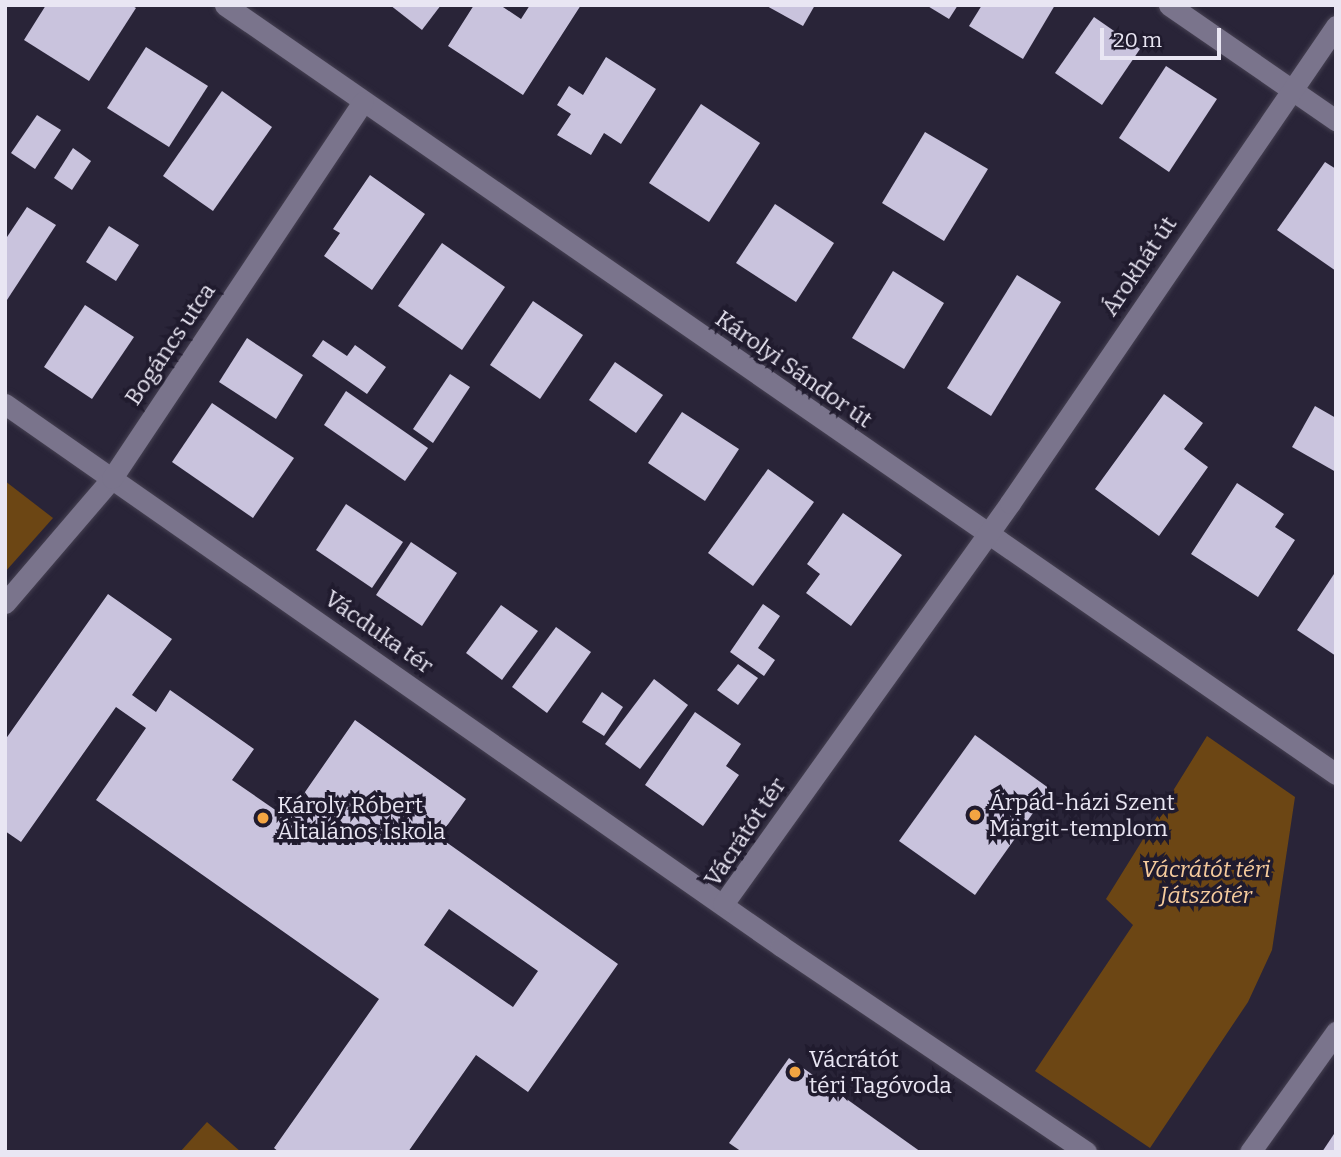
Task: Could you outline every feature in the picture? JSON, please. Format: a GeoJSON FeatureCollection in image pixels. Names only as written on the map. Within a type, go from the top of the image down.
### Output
{"type":"FeatureCollection","features":[{"type":"Feature","properties":{"kind":"street","name":"Károlyi Sándor út"},"geometry":{"type":"LineString","coordinates":[[225,5],[987,535],[1336,774]]}},
{"type":"Feature","properties":{"kind":"street"},"geometry":{"type":"LineString","coordinates":[[1170,5],[1336,120]]}},
{"type":"Feature","properties":{"kind":"street","name":"Árokhát út"},"geometry":{"type":"LineString","coordinates":[[987,535],[1336,26]]}},
{"type":"Feature","properties":{"kind":"street","name":"Bogáncs utca"},"geometry":{"type":"LineString","coordinates":[[5,603],[112,478],[363,102]]}},
{"type":"Feature","properties":{"kind":"street","name":"Vácduka tér"},"geometry":{"type":"LineString","coordinates":[[5,404],[15,421],[112,478],[723,904]]}},
{"type":"Feature","properties":{"kind":"street","name":"Vácrátót tér"},"geometry":{"type":"LineString","coordinates":[[987,535],[723,904],[1086,1152]]}},
{"type":"Feature","properties":{"kind":"street"},"geometry":{"type":"LineString","coordinates":[[1250,1152],[1336,1032]]}},
{"type":"Feature","properties":{"kind":"green space"},"geometry":{"type":"Polygon","coordinates":[[[5,481],[53,518],[5,572],[5,481]]]}},
{"type":"Feature","properties":{"kind":"green space","name":"Vácrátót téri Játszótér"},"geometry":{"type":"Polygon","coordinates":[[[1207,736],[1295,797],[1272,950],[1248,1002],[1150,1148],[1035,1071],[1133,925],[1106,899],[1207,736]]]}},
{"type":"Feature","properties":{"kind":"green space"},"geometry":{"type":"Polygon","coordinates":[[[207,1122],[241,1152],[180,1152],[207,1122]]]}},
{"type":"Feature","properties":{"kind":"building"},"geometry":{"type":"Polygon","coordinates":[[[46,5],[131,5],[136,8],[89,81],[24,40],[46,5]]]}},
{"type":"Feature","properties":{"kind":"building"},"geometry":{"type":"Polygon","coordinates":[[[390,5],[441,5],[422,30],[390,5]]]}},
{"type":"Feature","properties":{"kind":"building"},"geometry":{"type":"Polygon","coordinates":[[[474,5],[500,5],[521,19],[530,5],[581,5],[523,95],[448,46],[474,5]]]}},
{"type":"Feature","properties":{"kind":"building"},"geometry":{"type":"Polygon","coordinates":[[[765,5],[815,5],[803,26],[765,5]]]}},
{"type":"Feature","properties":{"kind":"building"},"geometry":{"type":"Polygon","coordinates":[[[926,5],[958,5],[949,19],[926,5]]]}},
{"type":"Feature","properties":{"kind":"building"},"geometry":{"type":"Polygon","coordinates":[[[982,5],[1055,5],[1023,59],[969,26],[982,5]]]}},
{"type":"Feature","properties":{"kind":"building"},"geometry":{"type":"Polygon","coordinates":[[[1094,17],[1140,49],[1102,105],[1055,73],[1094,17]]]}},
{"type":"Feature","properties":{"kind":"building"},"geometry":{"type":"Polygon","coordinates":[[[146,47],[208,86],[169,147],[107,108],[146,47]]]}},
{"type":"Feature","properties":{"kind":"building"},"geometry":{"type":"Polygon","coordinates":[[[606,57],[656,89],[621,144],[604,133],[591,155],[557,135],[571,114],[557,105],[569,86],[583,95],[606,57]]]}},
{"type":"Feature","properties":{"kind":"building"},"geometry":{"type":"Polygon","coordinates":[[[1166,66],[1217,99],[1169,172],[1119,138],[1166,66]]]}},
{"type":"Feature","properties":{"kind":"building"},"geometry":{"type":"Polygon","coordinates":[[[222,91],[272,127],[213,211],[163,176],[222,91]]]}},
{"type":"Feature","properties":{"kind":"building"},"geometry":{"type":"Polygon","coordinates":[[[701,104],[760,143],[709,222],[649,183],[701,104]]]}},
{"type":"Feature","properties":{"kind":"building"},"geometry":{"type":"Polygon","coordinates":[[[37,115],[61,130],[35,169],[11,153],[37,115]]]}},
{"type":"Feature","properties":{"kind":"building"},"geometry":{"type":"Polygon","coordinates":[[[925,132],[988,169],[944,241],[882,203],[925,132]]]}},
{"type":"Feature","properties":{"kind":"building"},"geometry":{"type":"Polygon","coordinates":[[[73,148],[91,161],[72,190],[54,178],[73,148]]]}},
{"type":"Feature","properties":{"kind":"building"},"geometry":{"type":"Polygon","coordinates":[[[1325,162],[1336,169],[1336,271],[1277,230],[1325,162]]]}},
{"type":"Feature","properties":{"kind":"building"},"geometry":{"type":"Polygon","coordinates":[[[370,175],[425,214],[372,290],[324,256],[340,233],[333,229],[370,175]]]}},
{"type":"Feature","properties":{"kind":"building"},"geometry":{"type":"Polygon","coordinates":[[[775,204],[834,243],[796,302],[736,263],[775,204]]]}},
{"type":"Feature","properties":{"kind":"building"},"geometry":{"type":"Polygon","coordinates":[[[27,207],[56,225],[5,303],[5,240],[27,207]]]}},
{"type":"Feature","properties":{"kind":"building"},"geometry":{"type":"Polygon","coordinates":[[[109,226],[139,245],[116,281],[86,262],[109,226]]]}},
{"type":"Feature","properties":{"kind":"building"},"geometry":{"type":"Polygon","coordinates":[[[442,243],[505,287],[462,350],[398,306],[442,243]]]}},
{"type":"Feature","properties":{"kind":"building"},"geometry":{"type":"Polygon","coordinates":[[[893,271],[944,303],[904,369],[852,338],[893,271]]]}},
{"type":"Feature","properties":{"kind":"building"},"geometry":{"type":"Polygon","coordinates":[[[1017,275],[1061,302],[991,416],[947,388],[1017,275]]]}},
{"type":"Feature","properties":{"kind":"building"},"geometry":{"type":"Polygon","coordinates":[[[533,301],[583,335],[540,399],[490,365],[533,301]]]}},
{"type":"Feature","properties":{"kind":"building"},"geometry":{"type":"Polygon","coordinates":[[[85,305],[134,337],[92,399],[44,367],[85,305]]]}},
{"type":"Feature","properties":{"kind":"building"},"geometry":{"type":"Polygon","coordinates":[[[247,338],[303,375],[276,419],[219,382],[247,338]]]}},
{"type":"Feature","properties":{"kind":"building"},"geometry":{"type":"Polygon","coordinates":[[[323,340],[347,356],[355,345],[386,367],[367,394],[312,356],[323,340]]]}},
{"type":"Feature","properties":{"kind":"building"},"geometry":{"type":"Polygon","coordinates":[[[615,362],[663,395],[636,433],[589,400],[615,362]]]}},
{"type":"Feature","properties":{"kind":"building"},"geometry":{"type":"Polygon","coordinates":[[[450,374],[470,387],[433,443],[413,429],[450,374]]]}},
{"type":"Feature","properties":{"kind":"building"},"geometry":{"type":"Polygon","coordinates":[[[346,391],[428,448],[405,481],[324,425],[346,391]]]}},
{"type":"Feature","properties":{"kind":"building"},"geometry":{"type":"Polygon","coordinates":[[[1164,394],[1203,423],[1184,449],[1208,467],[1159,536],[1095,489],[1164,394]]]}},
{"type":"Feature","properties":{"kind":"building"},"geometry":{"type":"Polygon","coordinates":[[[212,403],[294,458],[253,518],[172,462],[212,403]]]}},
{"type":"Feature","properties":{"kind":"building"},"geometry":{"type":"Polygon","coordinates":[[[1315,406],[1336,418],[1336,472],[1292,447],[1315,406]]]}},
{"type":"Feature","properties":{"kind":"building"},"geometry":{"type":"Polygon","coordinates":[[[682,412],[739,449],[705,501],[648,463],[682,412]]]}},
{"type":"Feature","properties":{"kind":"building"},"geometry":{"type":"Polygon","coordinates":[[[768,469],[814,502],[753,586],[708,553],[768,469]]]}},
{"type":"Feature","properties":{"kind":"building"},"geometry":{"type":"Polygon","coordinates":[[[1237,483],[1284,514],[1275,527],[1295,540],[1258,597],[1191,554],[1237,483]]]}},
{"type":"Feature","properties":{"kind":"building"},"geometry":{"type":"Polygon","coordinates":[[[346,504],[403,542],[372,588],[316,550],[346,504]]]}},
{"type":"Feature","properties":{"kind":"building"},"geometry":{"type":"Polygon","coordinates":[[[843,513],[902,555],[851,626],[806,593],[820,574],[807,564],[843,513]]]}},
{"type":"Feature","properties":{"kind":"building"},"geometry":{"type":"Polygon","coordinates":[[[411,542],[457,573],[422,626],[376,595],[411,542]]]}},
{"type":"Feature","properties":{"kind":"building"},"geometry":{"type":"Polygon","coordinates":[[[1336,571],[1336,656],[1297,630],[1336,571]]]}},
{"type":"Feature","properties":{"kind":"building"},"geometry":{"type":"Polygon","coordinates":[[[108,594],[172,639],[132,695],[156,712],[170,690],[254,749],[232,780],[287,818],[355,720],[466,799],[439,837],[618,964],[528,1092],[476,1055],[408,1152],[279,1152],[274,1148],[379,999],[96,800],[146,728],[116,707],[21,842],[5,831],[5,740],[108,594]],[[449,909],[424,945],[513,1007],[538,971],[449,909]]]}},
{"type":"Feature","properties":{"kind":"building"},"geometry":{"type":"Polygon","coordinates":[[[763,604],[780,616],[758,648],[775,660],[764,676],[730,652],[763,604]]]}},
{"type":"Feature","properties":{"kind":"building"},"geometry":{"type":"Polygon","coordinates":[[[501,605],[538,631],[502,680],[466,653],[501,605]]]}},
{"type":"Feature","properties":{"kind":"building"},"geometry":{"type":"Polygon","coordinates":[[[556,627],[591,652],[547,713],[512,687],[556,627]]]}},
{"type":"Feature","properties":{"kind":"building"},"geometry":{"type":"Polygon","coordinates":[[[738,664],[758,678],[738,705],[717,690],[738,664]]]}},
{"type":"Feature","properties":{"kind":"building"},"geometry":{"type":"Polygon","coordinates":[[[654,679],[688,705],[640,769],[605,744],[654,679]]]}},
{"type":"Feature","properties":{"kind":"building"},"geometry":{"type":"Polygon","coordinates":[[[602,692],[623,707],[604,736],[582,722],[602,692]]]}},
{"type":"Feature","properties":{"kind":"building"},"geometry":{"type":"Polygon","coordinates":[[[695,712],[741,744],[726,766],[739,775],[703,826],[645,785],[695,712]]]}},
{"type":"Feature","properties":{"kind":"building","name":"Árpád-házi Szent Margit-templom"},"geometry":{"type":"Polygon","coordinates":[[[975,735],[1050,789],[975,895],[899,841],[975,735]]]}},
{"type":"Feature","properties":{"kind":"building","name":"Vácrátót téri Tagóvoda"},"geometry":{"type":"Polygon","coordinates":[[[789,1058],[921,1152],[742,1152],[729,1143],[789,1058]]]}},
{"type":"Feature","properties":{"kind":"building"},"geometry":{"type":"Polygon","coordinates":[[[1336,1131],[1336,1152],[1322,1152],[1336,1131]]]}},
{"type":"Feature","properties":{"kind":"place","name":"Árpád-házi Szent Margit-templom"},"geometry":{"type":"Point","coordinates":[975,815]}},
{"type":"Feature","properties":{"kind":"place","name":"Károly Róbert Általános Iskola"},"geometry":{"type":"Point","coordinates":[263,818]}},
{"type":"Feature","properties":{"kind":"place","name":"Vácrátót téri Tagóvoda"},"geometry":{"type":"Point","coordinates":[795,1072]}}]}
